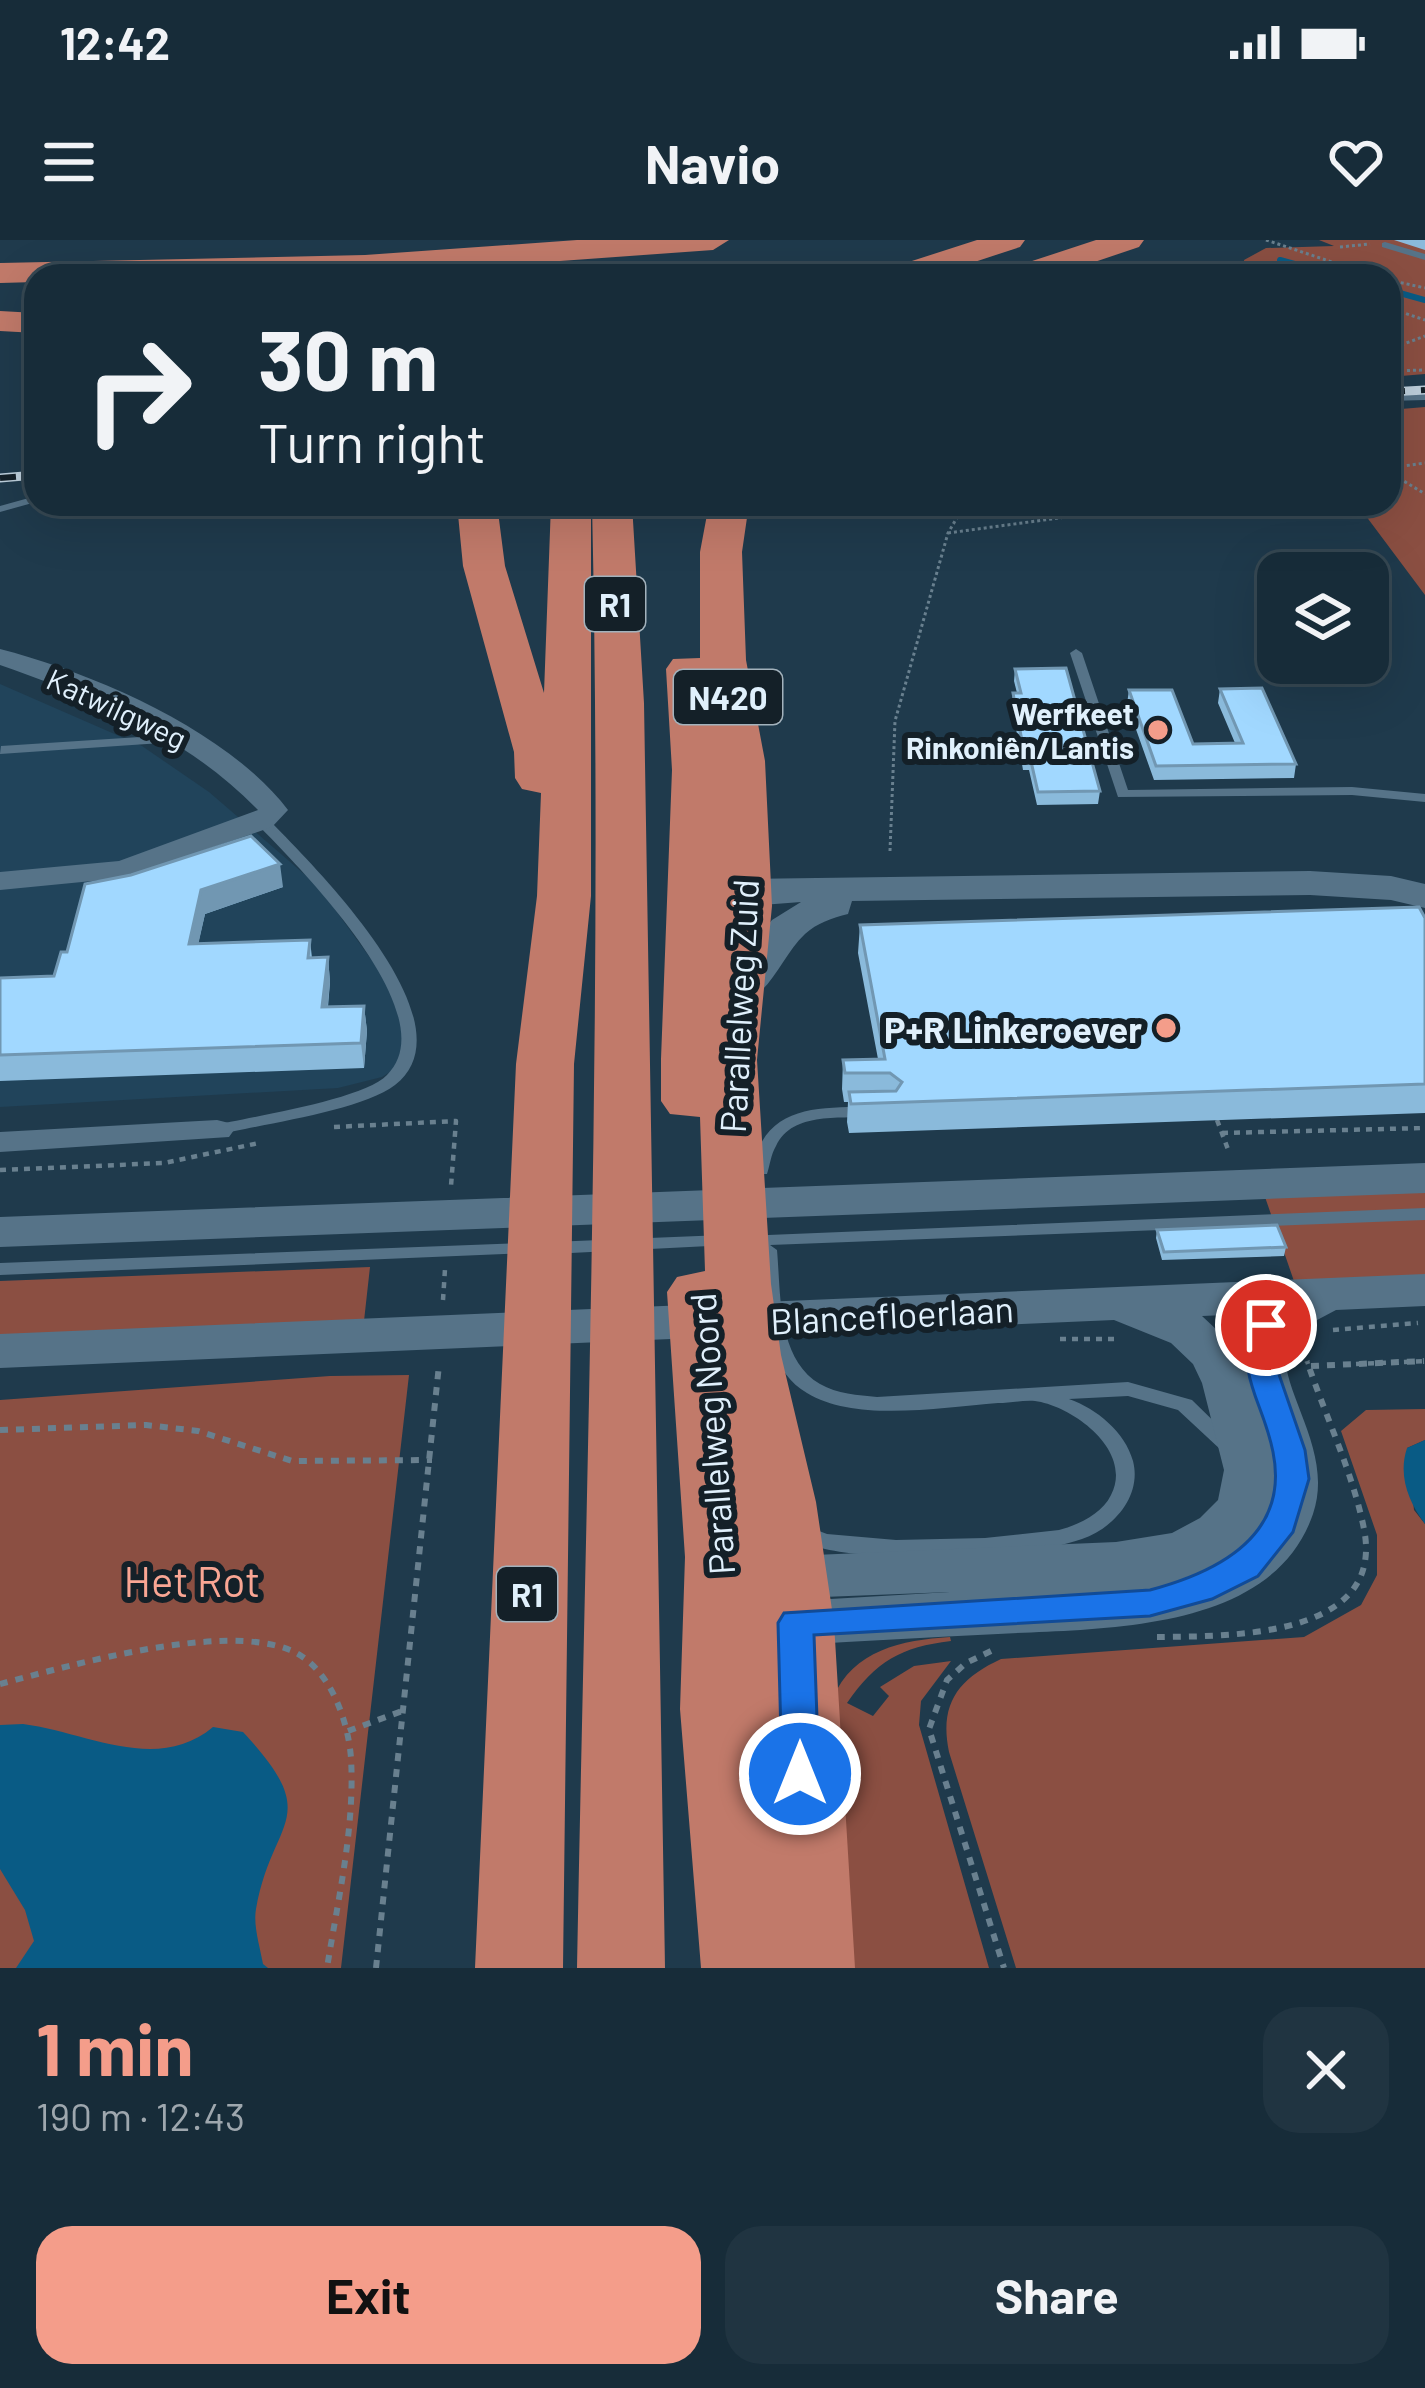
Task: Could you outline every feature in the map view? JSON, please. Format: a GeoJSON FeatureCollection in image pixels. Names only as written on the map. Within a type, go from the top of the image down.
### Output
{"type":"FeatureCollection","features":[{"type":"Feature","properties":{"kind":"highway"},"geometry":{"type":"LineString","coordinates":[[189,240],[277,243],[412,264]]}},
{"type":"Feature","properties":{"kind":"highway"},"geometry":{"type":"LineString","coordinates":[[384,240],[572,264]]}},
{"type":"Feature","properties":{"kind":"highway"},"geometry":{"type":"LineString","coordinates":[[0,260],[366,253],[567,240]]}},
{"type":"Feature","properties":{"kind":"highway"},"geometry":{"type":"LineString","coordinates":[[379,264],[713,240]]}},
{"type":"Feature","properties":{"kind":"highway"},"geometry":{"type":"LineString","coordinates":[[689,264],[749,240]]}},
{"type":"Feature","properties":{"kind":"highway"},"geometry":{"type":"LineString","coordinates":[[935,264],[1009,240]]}},
{"type":"Feature","properties":{"kind":"highway"},"geometry":{"type":"LineString","coordinates":[[1056,264],[1128,240]]}},
{"type":"Feature","properties":{"kind":"highway"},"geometry":{"type":"LineString","coordinates":[[1098,264],[1167,240]]}},
{"type":"Feature","properties":{"kind":"highway"},"geometry":{"type":"LineString","coordinates":[[478,516],[484,566],[538,752],[540,784],[565,830]]}},
{"type":"Feature","properties":{"kind":"highway","name":"R1"},"geometry":{"type":"LineString","coordinates":[[519,1968],[545,1064],[564,896],[571,516]]}},
{"type":"Feature","properties":{"kind":"highway","name":"R1"},"geometry":{"type":"LineString","coordinates":[[612,516],[620,704],[621,1968]]}},
{"type":"Feature","properties":{"kind":"highway"},"geometry":{"type":"LineString","coordinates":[[620,704],[642,573],[644,516]]}},
{"type":"Feature","properties":{"kind":"highway","name":"Parallelweg Zuid"},"geometry":{"type":"LineString","coordinates":[[690,516],[683,592],[698,765],[728,899],[736,992],[728,1060],[738,1283],[747,1354],[780,1502],[770,1602]]}},
{"type":"Feature","properties":{"kind":"highway","name":"Parallelweg Zuid"},"geometry":{"type":"LineString","coordinates":[[727,516],[721,552],[723,660],[741,761],[728,899]]}},
{"type":"Feature","properties":{"kind":"highway","name":"Parallelweg Noord"},"geometry":{"type":"LineString","coordinates":[[728,899],[689,950],[700,1284],[770,1602],[811,1968]]}},
{"type":"Feature","properties":{"kind":"highway","name":"Parallelweg Noord"},"geometry":{"type":"LineString","coordinates":[[745,1968],[720,1709],[770,1602]]}},
{"type":"Feature","properties":{"kind":"main road"},"geometry":{"type":"LineString","coordinates":[[728,899],[1310,883],[1425,896]]}},
{"type":"Feature","properties":{"kind":"main road"},"geometry":{"type":"LineString","coordinates":[[728,899],[834,905],[1336,896],[1425,910]]}},
{"type":"Feature","properties":{"kind":"main road"},"geometry":{"type":"LineString","coordinates":[[736,992],[759,972],[785,925],[804,912],[834,905]]}},
{"type":"Feature","properties":{"kind":"main road"},"geometry":{"type":"LineString","coordinates":[[0,1232],[361,1236],[806,1220],[1425,1178]]}},
{"type":"Feature","properties":{"kind":"main road"},"geometry":{"type":"LineString","coordinates":[[770,1602],[1150,1603],[1200,1590],[1246,1567],[1276,1532],[1292,1479],[1289,1450],[1258,1357],[1266,1325],[1287,1310],[1316,1300],[1400,1292]]}},
{"type":"Feature","properties":{"kind":"main road","name":"Blancefloerlaan"},"geometry":{"type":"LineString","coordinates":[[0,1351],[1400,1292]]}},
{"type":"Feature","properties":{"kind":"main road"},"geometry":{"type":"LineString","coordinates":[[770,1602],[1160,1556],[1213,1537],[1239,1514],[1251,1478],[1249,1446],[1223,1367],[1210,1346],[1159,1316],[1067,1306]]}},
{"type":"Feature","properties":{"kind":"street","name":"Katwilgweg"},"geometry":{"type":"LineString","coordinates":[[0,657],[82,688],[187,738],[264,798],[274,810],[265,820]]}},
{"type":"Feature","properties":{"kind":"street"},"geometry":{"type":"LineString","coordinates":[[0,881],[124,869],[265,820]]}},
{"type":"Feature","properties":{"kind":"street"},"geometry":{"type":"LineString","coordinates":[[0,1142],[217,1130]]}},
{"type":"Feature","properties":{"kind":"lane"},"geometry":{"type":"LineString","coordinates":[[1384,243],[1425,257]]}},
{"type":"Feature","properties":{"kind":"lane"},"geometry":{"type":"LineString","coordinates":[[1076,653],[1123,794],[1352,791],[1425,799]]}},
{"type":"Feature","properties":{"kind":"lane"},"geometry":{"type":"LineString","coordinates":[[1,750],[187,738]]}},
{"type":"Feature","properties":{"kind":"lane"},"geometry":{"type":"LineString","coordinates":[[217,1130],[344,1100],[391,1082],[406,1065],[412,1046],[407,1018],[377,956],[332,894],[265,820]]}},
{"type":"Feature","properties":{"kind":"lane"},"geometry":{"type":"LineString","coordinates":[[888,1112],[792,1120],[772,1131],[762,1150],[760,1178],[778,1349],[814,1393],[842,1402],[1128,1389],[1186,1405],[1231,1448],[1251,1478]]}},
{"type":"Feature","properties":{"kind":"lane"},"geometry":{"type":"LineString","coordinates":[[806,1220],[1425,1214]]}},
{"type":"Feature","properties":{"kind":"lane"},"geometry":{"type":"LineString","coordinates":[[0,1269],[361,1236]]}},
{"type":"Feature","properties":{"kind":"lane"},"geometry":{"type":"LineString","coordinates":[[780,1502],[792,1524],[814,1540],[846,1548],[1028,1541],[1080,1532],[1114,1505],[1124,1487],[1122,1451],[1095,1417],[1068,1403],[1031,1394]]}},
{"type":"Feature","properties":{"kind":"path"},"geometry":{"type":"LineString","coordinates":[[1271,240],[1340,264]]}},
{"type":"Feature","properties":{"kind":"path"},"geometry":{"type":"LineString","coordinates":[[1340,247],[1384,243]]}},
{"type":"Feature","properties":{"kind":"path"},"geometry":{"type":"LineString","coordinates":[[1401,345],[1425,336]]}},
{"type":"Feature","properties":{"kind":"path"},"geometry":{"type":"LineString","coordinates":[[890,851],[895,722],[949,533],[958,516]]}},
{"type":"Feature","properties":{"kind":"path"},"geometry":{"type":"LineString","coordinates":[[949,533],[1074,516]]}},
{"type":"Feature","properties":{"kind":"path"},"geometry":{"type":"LineString","coordinates":[[1217,1120],[1229,1152]]}},
{"type":"Feature","properties":{"kind":"path"},"geometry":{"type":"LineString","coordinates":[[323,1128],[456,1121],[451,1189]]}},
{"type":"Feature","properties":{"kind":"path"},"geometry":{"type":"LineString","coordinates":[[1222,1133],[1425,1128]]}},
{"type":"Feature","properties":{"kind":"path"},"geometry":{"type":"LineString","coordinates":[[443,1302],[446,1257]]}},
{"type":"Feature","properties":{"kind":"path"},"geometry":{"type":"LineString","coordinates":[[376,1968],[432,1460],[440,1347]]}},
{"type":"Feature","properties":{"kind":"path"},"geometry":{"type":"LineString","coordinates":[[1155,1637],[1287,1628],[1336,1609],[1357,1585],[1367,1559],[1365,1532],[1303,1350]]}},
{"type":"Feature","properties":{"kind":"path"},"geometry":{"type":"LineString","coordinates":[[1308,1366],[1425,1361]]}},
{"type":"Feature","properties":{"kind":"path"},"geometry":{"type":"LineString","coordinates":[[0,1430],[146,1425],[198,1431],[292,1461],[432,1460]]}},
{"type":"Feature","properties":{"kind":"path"},"geometry":{"type":"LineString","coordinates":[[0,1684],[169,1649],[250,1643],[288,1648],[312,1664],[331,1691],[347,1732],[343,1860],[327,1968]]}},
{"type":"Feature","properties":{"kind":"path"},"geometry":{"type":"LineString","coordinates":[[998,1649],[977,1655],[946,1680],[932,1700],[929,1729],[1004,1968]]}},
{"type":"Feature","properties":{"kind":"path"},"geometry":{"type":"LineString","coordinates":[[347,1732],[405,1710]]}},
{"type":"Feature","properties":{"kind":"shaded area"},"geometry":{"type":"Polygon","coordinates":[[[0,684],[142,746],[209,792],[318,886],[389,984],[402,1019],[403,1064],[382,1077],[338,1088],[0,1107],[0,684]]]}},
{"type":"Feature","properties":{"kind":"green space"},"geometry":{"type":"Polygon","coordinates":[[[1319,240],[1425,240],[1425,374],[1401,376],[1401,264],[1245,264],[1266,248],[1334,246],[1319,240]]]}},
{"type":"Feature","properties":{"kind":"green space"},"geometry":{"type":"Polygon","coordinates":[[[1425,407],[1425,595],[1366,516],[1401,516],[1401,409],[1425,407]]]}},
{"type":"Feature","properties":{"kind":"green space"},"geometry":{"type":"Polygon","coordinates":[[[1425,1191],[1425,1281],[1296,1287],[1265,1197],[1425,1191]]]}},
{"type":"Feature","properties":{"kind":"green space"},"geometry":{"type":"Polygon","coordinates":[[[370,1267],[364,1321],[0,1335],[0,1281],[370,1267]]]}},
{"type":"Feature","properties":{"kind":"green space","name":"Het Rot"},"geometry":{"type":"Polygon","coordinates":[[[409,1375],[341,1968],[0,1968],[0,1400],[330,1376],[409,1375]]]}},
{"type":"Feature","properties":{"kind":"green space"},"geometry":{"type":"Polygon","coordinates":[[[1425,1409],[1425,1440],[1407,1448],[1414,1510],[1425,1524],[1425,1968],[1016,1968],[949,1752],[947,1720],[955,1695],[973,1675],[1001,1659],[1304,1637],[1361,1605],[1377,1575],[1377,1535],[1341,1431],[1366,1410],[1425,1409]]]}},
{"type":"Feature","properties":{"kind":"green space"},"geometry":{"type":"Polygon","coordinates":[[[950,1637],[951,1641],[891,1658],[868,1676],[847,1703],[873,1716],[889,1696],[880,1687],[914,1666],[951,1661],[921,1701],[919,1725],[989,1968],[840,1968],[833,1698],[866,1658],[897,1645],[950,1637]]]}},
{"type":"Feature","properties":{"kind":"water"},"geometry":{"type":"Polygon","coordinates":[[[1425,1440],[1425,1524],[1409,1497],[1404,1468],[1407,1448],[1425,1440]]]}},
{"type":"Feature","properties":{"kind":"water"},"geometry":{"type":"Polygon","coordinates":[[[23,1724],[145,1749],[191,1741],[213,1727],[243,1732],[268,1761],[287,1802],[286,1819],[256,1909],[263,1964],[268,1968],[16,1968],[34,1941],[25,1910],[0,1869],[0,1725],[23,1724]]]}},
{"type":"Feature","properties":{"kind":"building"},"geometry":{"type":"Polygon","coordinates":[[[1066,668],[1100,791],[1038,792],[1030,757],[1025,757],[1013,693],[1021,693],[1015,669],[1066,668]]]}},
{"type":"Feature","properties":{"kind":"building","name":"Werfkeet Rinkoniên/Lantis"},"geometry":{"type":"Polygon","coordinates":[[[1262,688],[1296,764],[1156,766],[1129,690],[1172,690],[1193,744],[1243,743],[1220,689],[1262,688]]]}},
{"type":"Feature","properties":{"kind":"building"},"geometry":{"type":"Polygon","coordinates":[[[251,836],[280,864],[201,890],[189,944],[310,940],[308,958],[328,957],[322,1007],[364,1006],[361,1043],[0,1055],[0,978],[54,976],[61,952],[67,952],[85,884],[131,875],[251,836]]]}},
{"type":"Feature","properties":{"kind":"building"},"geometry":{"type":"Polygon","coordinates":[[[1419,907],[1425,918],[1425,1084],[851,1104],[849,1092],[896,1091],[902,1082],[890,1073],[845,1073],[843,1060],[885,1059],[860,925],[1419,907]]]}},
{"type":"Feature","properties":{"kind":"building"},"geometry":{"type":"Polygon","coordinates":[[[1277,1225],[1286,1247],[1164,1252],[1157,1230],[1277,1225]]]}},
{"type":"Feature","properties":{"kind":"waterway"},"geometry":{"type":"LineString","coordinates":[[1280,260],[1294,264]]}},
{"type":"Feature","properties":{"kind":"waterway"},"geometry":{"type":"LineString","coordinates":[[1401,293],[1425,300]]}},
{"type":"Feature","properties":{"kind":"railway"},"geometry":{"type":"LineString","coordinates":[[1401,391],[1425,390]]}},
{"type":"Feature","properties":{"kind":"railway"},"geometry":{"type":"LineString","coordinates":[[0,478],[24,476]]}},
{"type":"Feature","properties":{"kind":"place","name":"Werfkeet Rinkoniên/Lantis"},"geometry":{"type":"Point","coordinates":[1158,730]}},
{"type":"Feature","properties":{"kind":"place","name":"P+R Linkeroever"},"geometry":{"type":"Point","coordinates":[1166,1028]}},
{"type":"Feature","properties":{"kind":"route"},"geometry":{"type":"LineString","coordinates":[[800,1774],[796,1623],[1150,1603],[1200,1590],[1246,1567],[1276,1532],[1292,1479],[1289,1450],[1258,1357],[1266,1325]]}}]}
